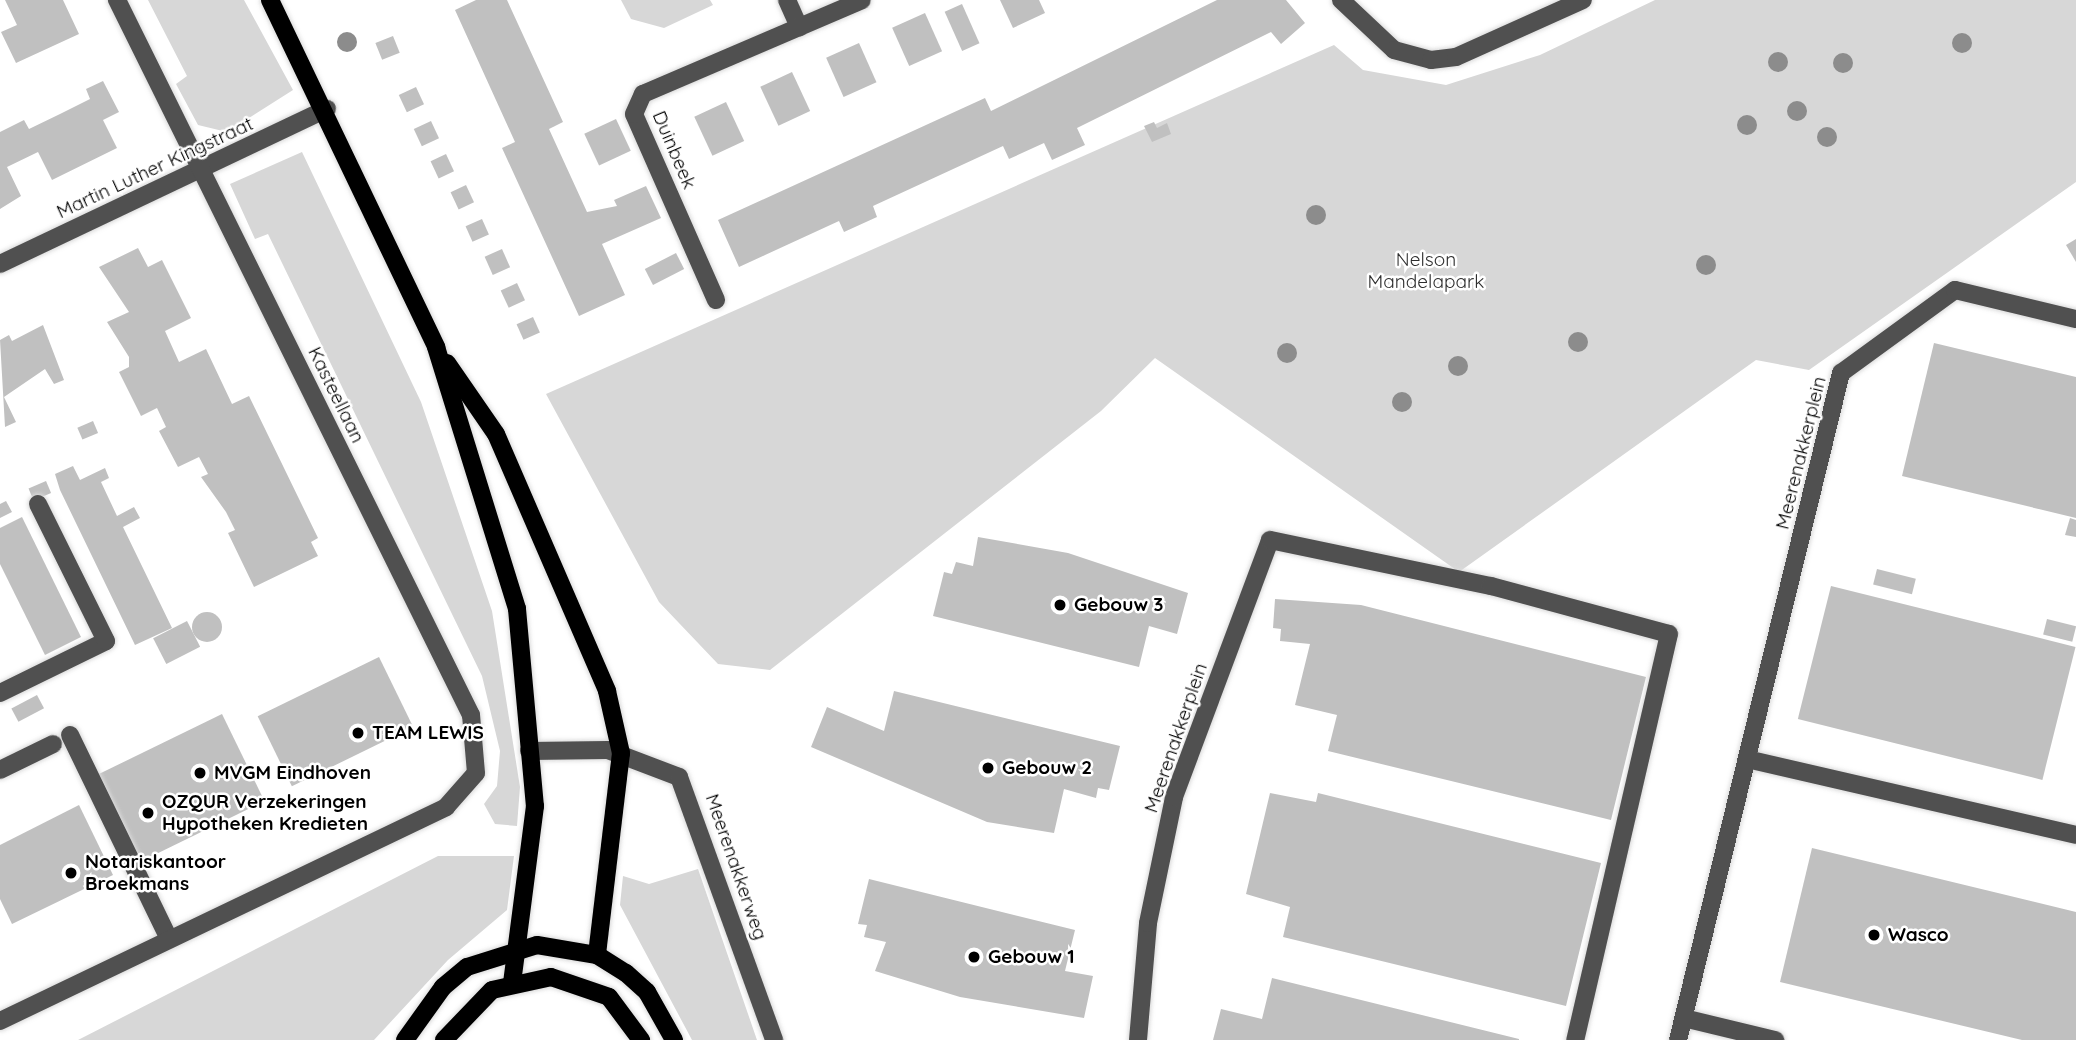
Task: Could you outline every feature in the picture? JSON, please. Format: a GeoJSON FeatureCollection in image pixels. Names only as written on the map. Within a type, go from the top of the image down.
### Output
{"type":"FeatureCollection","features":[{"type":"Feature","properties":{"kind":"main road"},"geometry":{"type":"LineString","coordinates":[[270,0],[327,109],[436,347],[517,610],[533,848],[512,982]]}},
{"type":"Feature","properties":{"kind":"main road"},"geometry":{"type":"LineString","coordinates":[[436,347],[496,434],[607,691],[621,753],[597,955]]}},
{"type":"Feature","properties":{"kind":"main road"},"geometry":{"type":"LineString","coordinates":[[406,1039],[451,981],[518,947],[597,955],[647,992],[674,1040]]}},
{"type":"Feature","properties":{"kind":"main road"},"geometry":{"type":"LineString","coordinates":[[444,1040],[475,1002],[512,982],[551,977],[592,986],[622,1008],[641,1040]]}},
{"type":"Feature","properties":{"kind":"street","name":"Kasteellaan"},"geometry":{"type":"LineString","coordinates":[[117,0],[471,715],[476,773],[446,807],[169,939]]}},
{"type":"Feature","properties":{"kind":"street"},"geometry":{"type":"LineString","coordinates":[[787,0],[799,27]]}},
{"type":"Feature","properties":{"kind":"street","name":"Duinbeek"},"geometry":{"type":"LineString","coordinates":[[716,300],[634,114],[643,94],[862,0]]}},
{"type":"Feature","properties":{"kind":"street"},"geometry":{"type":"LineString","coordinates":[[1341,0],[1394,50],[1431,60],[1456,57],[1583,0]]}},
{"type":"Feature","properties":{"kind":"street","name":"Martin Luther Kingstraat"},"geometry":{"type":"LineString","coordinates":[[0,264],[327,109]]}},
{"type":"Feature","properties":{"kind":"street","name":"Meerenakkerplein"},"geometry":{"type":"LineString","coordinates":[[1678,1040],[1841,373],[1955,290],[2076,319]]}},
{"type":"Feature","properties":{"kind":"street"},"geometry":{"type":"LineString","coordinates":[[0,693],[106,641],[38,504]]}},
{"type":"Feature","properties":{"kind":"street","name":"Meerenakkerplein"},"geometry":{"type":"LineString","coordinates":[[1138,1040],[1148,923],[1174,797],[1270,540],[1491,586],[1668,634],[1575,1040]]}},
{"type":"Feature","properties":{"kind":"street"},"geometry":{"type":"LineString","coordinates":[[1,1017],[169,939],[70,735]]}},
{"type":"Feature","properties":{"kind":"street"},"geometry":{"type":"LineString","coordinates":[[0,770],[52,744]]}},
{"type":"Feature","properties":{"kind":"street","name":"Meerenakkerweg"},"geometry":{"type":"LineString","coordinates":[[528,751],[621,753],[668,771],[688,790],[774,1040]]}},
{"type":"Feature","properties":{"kind":"street"},"geometry":{"type":"LineString","coordinates":[[1747,759],[2076,835]]}},
{"type":"Feature","properties":{"kind":"street"},"geometry":{"type":"LineString","coordinates":[[1684,1018],[1775,1040]]}},
{"type":"Feature","properties":{"kind":"green space"},"geometry":{"type":"Polygon","coordinates":[[[148,0],[244,0],[293,90],[227,132],[198,125],[176,84],[187,76],[148,0]]]}},
{"type":"Feature","properties":{"kind":"green space"},"geometry":{"type":"Polygon","coordinates":[[[621,0],[710,0],[713,5],[664,28],[631,19],[621,0]]]}},
{"type":"Feature","properties":{"kind":"green space","name":"Nelson Mandelapark"},"geometry":{"type":"Polygon","coordinates":[[[1655,0],[2076,0],[2076,182],[1809,370],[1756,360],[1459,572],[1155,358],[1101,411],[770,670],[718,664],[659,602],[546,394],[1334,45],[1363,70],[1446,85],[1540,55],[1655,0]]]}},
{"type":"Feature","properties":{"kind":"green space"},"geometry":{"type":"Polygon","coordinates":[[[302,152],[421,402],[492,611],[520,787],[517,826],[495,824],[484,804],[497,786],[500,751],[482,676],[268,234],[255,239],[230,184],[302,152]]]}},
{"type":"Feature","properties":{"kind":"green space"},"geometry":{"type":"Polygon","coordinates":[[[438,856],[514,856],[507,910],[448,960],[374,1040],[78,1040],[438,856]]]}},
{"type":"Feature","properties":{"kind":"green space"},"geometry":{"type":"Polygon","coordinates":[[[698,869],[757,1040],[692,1040],[620,905],[623,876],[649,884],[698,869]]]}},
{"type":"Feature","properties":{"kind":"building"},"geometry":{"type":"Polygon","coordinates":[[[5,0],[63,0],[79,34],[16,63],[1,32],[17,25],[5,0]]]}},
{"type":"Feature","properties":{"kind":"building"},"geometry":{"type":"Polygon","coordinates":[[[476,0],[507,0],[563,122],[549,129],[587,212],[617,206],[614,200],[646,186],[661,218],[602,244],[625,295],[579,316],[502,148],[515,142],[455,10],[476,0]]]}},
{"type":"Feature","properties":{"kind":"building"},"geometry":{"type":"Polygon","coordinates":[[[1000,0],[1039,0],[1045,13],[1013,28],[1000,0]]]}},
{"type":"Feature","properties":{"kind":"building"},"geometry":{"type":"Polygon","coordinates":[[[1217,0],[1286,0],[1305,23],[1281,44],[1271,32],[1077,128],[1085,145],[1052,160],[1044,143],[1009,159],[1003,146],[873,206],[877,217],[844,232],[839,221],[739,267],[718,220],[985,98],[991,111],[1217,0]]]}},
{"type":"Feature","properties":{"kind":"building"},"geometry":{"type":"Polygon","coordinates":[[[962,4],[979,43],[962,51],[945,12],[962,4]]]}},
{"type":"Feature","properties":{"kind":"building"},"geometry":{"type":"Polygon","coordinates":[[[925,13],[942,51],[909,66],[892,28],[925,13]]]}},
{"type":"Feature","properties":{"kind":"building"},"geometry":{"type":"Polygon","coordinates":[[[393,36],[400,53],[382,60],[375,43],[393,36]]]}},
{"type":"Feature","properties":{"kind":"building"},"geometry":{"type":"Polygon","coordinates":[[[859,43],[876,82],[844,97],[826,58],[859,43]]]}},
{"type":"Feature","properties":{"kind":"building"},"geometry":{"type":"Polygon","coordinates":[[[792,72],[810,111],[778,126],[760,87],[792,72]]]}},
{"type":"Feature","properties":{"kind":"building"},"geometry":{"type":"Polygon","coordinates":[[[103,81],[119,112],[103,120],[117,148],[52,180],[38,152],[7,167],[21,196],[0,209],[0,132],[24,120],[29,129],[60,114],[90,99],[86,89],[103,81]]]}},
{"type":"Feature","properties":{"kind":"building"},"geometry":{"type":"Polygon","coordinates":[[[416,87],[424,104],[407,112],[399,95],[416,87]]]}},
{"type":"Feature","properties":{"kind":"building"},"geometry":{"type":"Polygon","coordinates":[[[726,102],[744,141],[712,156],[694,117],[726,102]]]}},
{"type":"Feature","properties":{"kind":"building"},"geometry":{"type":"Polygon","coordinates":[[[616,119],[631,151],[599,166],[584,134],[616,119]]]}},
{"type":"Feature","properties":{"kind":"building"},"geometry":{"type":"Polygon","coordinates":[[[431,121],[439,138],[422,146],[414,129],[431,121]]]}},
{"type":"Feature","properties":{"kind":"building"},"geometry":{"type":"Polygon","coordinates":[[[1154,122],[1157,128],[1167,123],[1171,134],[1152,142],[1144,126],[1154,122]]]}},
{"type":"Feature","properties":{"kind":"building"},"geometry":{"type":"Polygon","coordinates":[[[446,154],[454,171],[439,178],[431,161],[446,154]]]}},
{"type":"Feature","properties":{"kind":"building"},"geometry":{"type":"Polygon","coordinates":[[[466,185],[474,202],[459,209],[451,192],[466,185]]]}},
{"type":"Feature","properties":{"kind":"building"},"geometry":{"type":"Polygon","coordinates":[[[482,219],[489,235],[472,242],[466,226],[482,219]]]}},
{"type":"Feature","properties":{"kind":"building"},"geometry":{"type":"Polygon","coordinates":[[[2076,239],[2076,262],[2066,245],[2076,239]]]}},
{"type":"Feature","properties":{"kind":"building"},"geometry":{"type":"Polygon","coordinates":[[[138,248],[148,267],[162,260],[191,318],[165,331],[179,362],[206,349],[232,404],[249,396],[318,538],[311,542],[318,556],[254,587],[228,533],[235,530],[226,512],[201,477],[208,474],[199,457],[178,467],[159,431],[166,427],[157,408],[141,416],[119,372],[129,367],[129,357],[107,322],[129,312],[99,267],[138,248]]]}},
{"type":"Feature","properties":{"kind":"building"},"geometry":{"type":"Polygon","coordinates":[[[502,249],[510,267],[493,275],[485,257],[502,249]]]}},
{"type":"Feature","properties":{"kind":"building"},"geometry":{"type":"Polygon","coordinates":[[[676,253],[684,269],[653,285],[645,269],[676,253]]]}},
{"type":"Feature","properties":{"kind":"building"},"geometry":{"type":"Polygon","coordinates":[[[517,283],[525,300],[509,308],[501,291],[517,283]]]}},
{"type":"Feature","properties":{"kind":"building"},"geometry":{"type":"Polygon","coordinates":[[[533,317],[540,333],[523,340],[517,324],[533,317]]]}},
{"type":"Feature","properties":{"kind":"building"},"geometry":{"type":"Polygon","coordinates":[[[43,325],[64,380],[54,384],[45,369],[4,397],[16,422],[5,427],[0,340],[9,335],[12,341],[43,325]]]}},
{"type":"Feature","properties":{"kind":"building"},"geometry":{"type":"Polygon","coordinates":[[[1934,343],[2076,377],[2076,518],[1902,476],[1934,343]]]}},
{"type":"Feature","properties":{"kind":"building"},"geometry":{"type":"Polygon","coordinates":[[[93,421],[98,433],[82,440],[77,428],[93,421]]]}},
{"type":"Feature","properties":{"kind":"building"},"geometry":{"type":"Polygon","coordinates":[[[73,466],[80,480],[105,468],[109,478],[101,482],[117,516],[134,507],[140,518],[123,527],[172,628],[135,645],[60,490],[55,474],[73,466]]]}},
{"type":"Feature","properties":{"kind":"building"},"geometry":{"type":"Polygon","coordinates":[[[46,481],[51,493],[34,500],[29,488],[46,481]]]}},
{"type":"Feature","properties":{"kind":"building"},"geometry":{"type":"Polygon","coordinates":[[[6,501],[12,512],[0,518],[0,504],[6,501]]]}},
{"type":"Feature","properties":{"kind":"building"},"geometry":{"type":"Polygon","coordinates":[[[22,517],[81,637],[45,655],[0,564],[0,528],[22,517]]]}},
{"type":"Feature","properties":{"kind":"building"},"geometry":{"type":"Polygon","coordinates":[[[2070,518],[2076,520],[2076,537],[2065,535],[2070,518]]]}},
{"type":"Feature","properties":{"kind":"building","name":"Gebouw 3"},"geometry":{"type":"Polygon","coordinates":[[[978,537],[1068,553],[1188,593],[1177,634],[1149,626],[1139,667],[933,616],[944,572],[952,574],[956,562],[973,566],[978,537]]]}},
{"type":"Feature","properties":{"kind":"building"},"geometry":{"type":"Polygon","coordinates":[[[1877,569],[1916,579],[1912,594],[1873,585],[1877,569]]]}},
{"type":"Feature","properties":{"kind":"building"},"geometry":{"type":"Polygon","coordinates":[[[1831,586],[2076,647],[2042,780],[1798,719],[1831,586]]]}},
{"type":"Feature","properties":{"kind":"building"},"geometry":{"type":"Polygon","coordinates":[[[1275,599],[1361,605],[1646,677],[1611,820],[1328,751],[1337,715],[1295,705],[1310,644],[1280,641],[1281,629],[1273,628],[1275,599]]]}},
{"type":"Feature","properties":{"kind":"building"},"geometry":{"type":"Polygon","coordinates":[[[207,612],[218,616],[222,627],[218,638],[207,642],[196,638],[192,627],[196,616],[207,612]]]}},
{"type":"Feature","properties":{"kind":"building"},"geometry":{"type":"Polygon","coordinates":[[[2047,619],[2076,626],[2072,642],[2043,635],[2047,619]]]}},
{"type":"Feature","properties":{"kind":"building"},"geometry":{"type":"Polygon","coordinates":[[[187,621],[200,647],[166,664],[153,638],[187,621]]]}},
{"type":"Feature","properties":{"kind":"building"},"geometry":{"type":"Polygon","coordinates":[[[379,657],[413,727],[292,786],[258,716],[379,657]]]}},
{"type":"Feature","properties":{"kind":"building","name":"Gebouw 2"},"geometry":{"type":"Polygon","coordinates":[[[894,691],[1120,746],[1109,790],[1098,788],[1096,798],[1064,789],[1054,833],[987,822],[811,747],[827,707],[884,731],[894,691]]]}},
{"type":"Feature","properties":{"kind":"building"},"geometry":{"type":"Polygon","coordinates":[[[37,695],[44,708],[18,722],[11,709],[37,695]]]}},
{"type":"Feature","properties":{"kind":"building"},"geometry":{"type":"Polygon","coordinates":[[[222,714],[265,801],[141,861],[99,774],[222,714]]]}},
{"type":"Feature","properties":{"kind":"building"},"geometry":{"type":"Polygon","coordinates":[[[1270,793],[1316,802],[1318,793],[1601,863],[1566,1006],[1283,937],[1290,907],[1246,894],[1270,793]]]}},
{"type":"Feature","properties":{"kind":"building"},"geometry":{"type":"Polygon","coordinates":[[[79,805],[113,875],[12,924],[0,899],[0,845],[79,805]]]}},
{"type":"Feature","properties":{"kind":"building"},"geometry":{"type":"Polygon","coordinates":[[[1812,848],[2076,912],[2076,1040],[2022,1040],[1780,982],[1812,848]]]}},
{"type":"Feature","properties":{"kind":"building","name":"Gebouw 1"},"geometry":{"type":"Polygon","coordinates":[[[869,879],[1075,930],[1065,971],[1093,976],[1084,1018],[960,997],[875,971],[886,942],[864,937],[867,925],[858,924],[869,879]]]}},
{"type":"Feature","properties":{"kind":"building"},"geometry":{"type":"Polygon","coordinates":[[[1272,978],[1519,1040],[1213,1040],[1221,1009],[1262,1019],[1272,978]]]}},
{"type":"Feature","properties":{"kind":"place","name":"Gebouw 3"},"geometry":{"type":"Point","coordinates":[1060,605]}},
{"type":"Feature","properties":{"kind":"place","name":"TEAM LEWIS"},"geometry":{"type":"Point","coordinates":[358,733]}},
{"type":"Feature","properties":{"kind":"place","name":"Gebouw 2"},"geometry":{"type":"Point","coordinates":[988,768]}},
{"type":"Feature","properties":{"kind":"place","name":"MVGM Eindhoven"},"geometry":{"type":"Point","coordinates":[200,773]}},
{"type":"Feature","properties":{"kind":"place","name":"OZQUR Verzekeringen Hypotheken Kredieten"},"geometry":{"type":"Point","coordinates":[148,813]}},
{"type":"Feature","properties":{"kind":"place","name":"Notariskantoor Broekmans"},"geometry":{"type":"Point","coordinates":[71,873]}},
{"type":"Feature","properties":{"kind":"place","name":"Wasco"},"geometry":{"type":"Point","coordinates":[1874,935]}},
{"type":"Feature","properties":{"kind":"place","name":"Gebouw 1"},"geometry":{"type":"Point","coordinates":[974,957]}}]}
